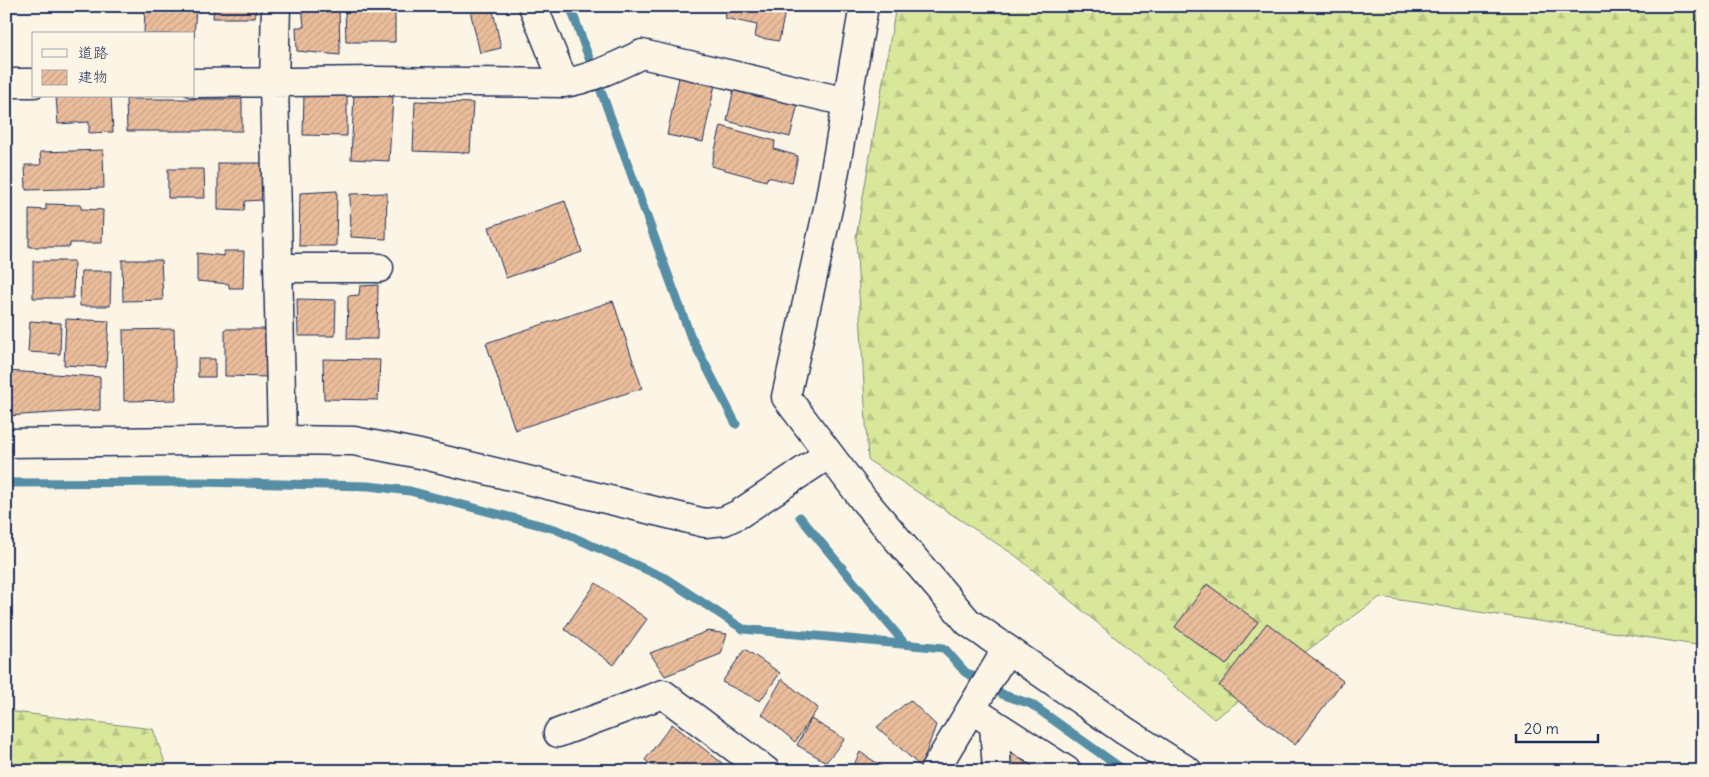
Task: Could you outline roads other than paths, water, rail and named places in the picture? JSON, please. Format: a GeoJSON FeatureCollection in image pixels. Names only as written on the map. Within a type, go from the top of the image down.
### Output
{"type":"FeatureCollection","features":[{"type":"Feature","properties":{"kind":"street"},"geometry":{"type":"LineString","coordinates":[[276,6],[274,83],[282,440]]}},
{"type":"Feature","properties":{"kind":"street"},"geometry":{"type":"LineString","coordinates":[[533,6],[571,82]]}},
{"type":"Feature","properties":{"kind":"street"},"geometry":{"type":"LineString","coordinates":[[864,6],[829,204],[786,397],[863,499],[1001,660],[1125,731],[1188,771]]}},
{"type":"Feature","properties":{"kind":"street"},"geometry":{"type":"LineString","coordinates":[[195,83],[375,81],[571,82],[620,65],[642,54],[847,102]]}},
{"type":"Feature","properties":{"kind":"street"},"geometry":{"type":"LineString","coordinates":[[6,83],[32,83]]}},
{"type":"Feature","properties":{"kind":"street"},"geometry":{"type":"LineString","coordinates":[[278,268],[379,268]]}},
{"type":"Feature","properties":{"kind":"street"},"geometry":{"type":"LineString","coordinates":[[6,443],[354,441],[420,454],[705,523],[724,520],[739,514],[829,454]]}},
{"type":"Feature","properties":{"kind":"street"},"geometry":{"type":"LineString","coordinates":[[934,771],[1001,660]]}},
{"type":"Feature","properties":{"kind":"street"},"geometry":{"type":"LineString","coordinates":[[558,733],[664,694],[766,771]]}},
{"type":"Feature","properties":{"kind":"street"},"geometry":{"type":"LineString","coordinates":[[974,704],[994,724],[1067,771]]}},
{"type":"Feature","properties":{"kind":"street"},"geometry":{"type":"LineString","coordinates":[[994,724],[998,771]]}},
{"type":"Feature","properties":{"kind":"waterway"},"geometry":{"type":"LineString","coordinates":[[570,6],[690,335],[736,424]]}},
{"type":"Feature","properties":{"kind":"waterway"},"geometry":{"type":"LineString","coordinates":[[6,483],[200,482],[369,486],[410,491],[555,529],[665,578],[743,629],[944,648],[965,672],[1004,695],[1031,704],[1125,771]]}},
{"type":"Feature","properties":{"kind":"waterway"},"geometry":{"type":"LineString","coordinates":[[800,517],[905,644]]}}]}
